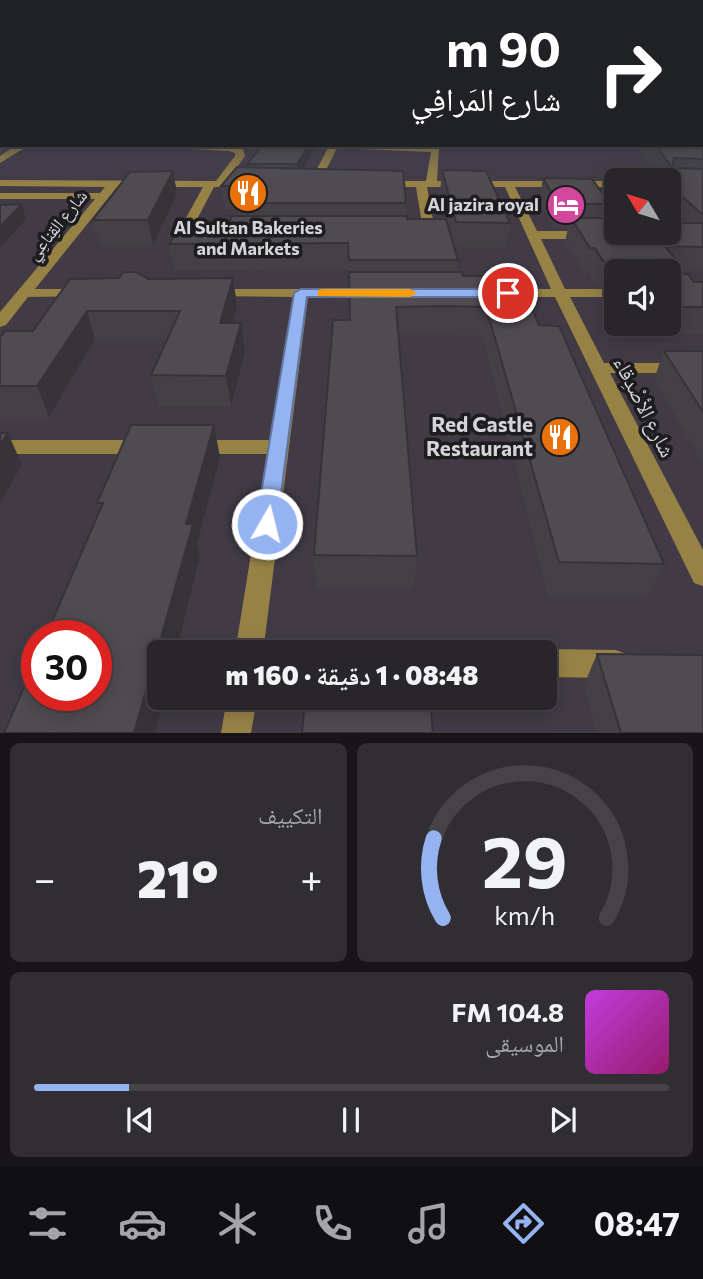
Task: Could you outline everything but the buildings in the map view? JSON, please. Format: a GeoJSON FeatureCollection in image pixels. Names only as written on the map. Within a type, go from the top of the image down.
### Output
{"type":"FeatureCollection","features":[{"type":"Feature","properties":{"kind":"street"},"geometry":{"type":"LineString","coordinates":[[0,160],[21,147]]}},
{"type":"Feature","properties":{"kind":"street"},"geometry":{"type":"LineString","coordinates":[[213,147],[240,151],[240,156],[214,184],[187,227],[196,234],[216,235]]}},
{"type":"Feature","properties":{"kind":"street"},"geometry":{"type":"LineString","coordinates":[[300,184],[320,184],[333,147]]}},
{"type":"Feature","properties":{"kind":"street"},"geometry":{"type":"LineString","coordinates":[[385,147],[436,149],[426,184],[428,225],[422,232],[397,236]]}},
{"type":"Feature","properties":{"kind":"street"},"geometry":{"type":"LineString","coordinates":[[0,183],[260,184]]}},
{"type":"Feature","properties":{"kind":"street","name":"شارع القِناعِي"},"geometry":{"type":"LineString","coordinates":[[0,322],[114,183]]}},
{"type":"Feature","properties":{"kind":"street","name":"شارع الأصْدِقاء"},"geometry":{"type":"LineString","coordinates":[[508,183],[560,293],[703,575]]}},
{"type":"Feature","properties":{"kind":"street"},"geometry":{"type":"LineString","coordinates":[[366,184],[604,184]]}},
{"type":"Feature","properties":{"kind":"street"},"geometry":{"type":"LineString","coordinates":[[0,196],[103,196]]}},
{"type":"Feature","properties":{"kind":"street"},"geometry":{"type":"LineString","coordinates":[[532,235],[604,234]]}},
{"type":"Feature","properties":{"kind":"street"},"geometry":{"type":"LineString","coordinates":[[24,293],[93,293]]}},
{"type":"Feature","properties":{"kind":"street"},"geometry":{"type":"LineString","coordinates":[[204,293],[383,293]]}},
{"type":"Feature","properties":{"kind":"street"},"geometry":{"type":"LineString","coordinates":[[251,640],[301,293]]}},
{"type":"Feature","properties":{"kind":"street"},"geometry":{"type":"LineString","coordinates":[[492,293],[604,293]]}},
{"type":"Feature","properties":{"kind":"street"},"geometry":{"type":"LineString","coordinates":[[599,368],[703,368]]}},
{"type":"Feature","properties":{"kind":"street"},"geometry":{"type":"LineString","coordinates":[[0,447],[277,447]]}},
{"type":"Feature","properties":{"kind":"street"},"geometry":{"type":"LineString","coordinates":[[557,663],[637,664]]}},
{"type":"Feature","properties":{"kind":"street"},"geometry":{"type":"LineString","coordinates":[[236,733],[240,710]]}},
{"type":"Feature","properties":{"kind":"shaded area"},"geometry":{"type":"Polygon","coordinates":[[[0,147],[703,147],[703,733],[0,733],[0,147]]]}},
{"type":"Feature","properties":{"kind":"slow traffic"},"geometry":{"type":"LineString","coordinates":[[322,293],[410,293]]}},
{"type":"Feature","properties":{"kind":"place","name":"Al Sultan Bakeries and Markets"},"geometry":{"type":"Point","coordinates":[248,193]}},
{"type":"Feature","properties":{"kind":"place","name":"Al jazira royal"},"geometry":{"type":"Point","coordinates":[566,205]}},
{"type":"Feature","properties":{"kind":"place","name":"Red Castle Restaurant"},"geometry":{"type":"Point","coordinates":[560,437]}},
{"type":"Feature","properties":{"kind":"route"},"geometry":{"type":"LineString","coordinates":[[267,524],[301,293],[508,293]]}}]}
